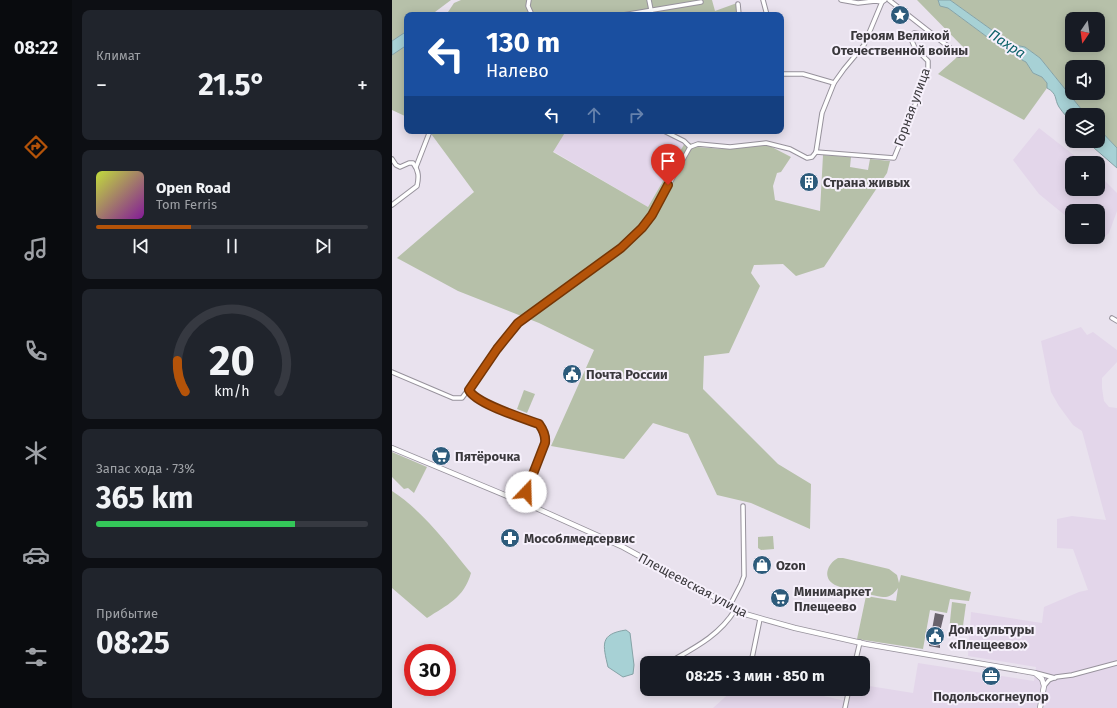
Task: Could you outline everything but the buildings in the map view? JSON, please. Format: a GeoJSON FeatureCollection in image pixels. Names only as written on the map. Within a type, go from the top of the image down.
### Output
{"type":"FeatureCollection","features":[{"type":"Feature","properties":{"kind":"street"},"geometry":{"type":"LineString","coordinates":[[529,0],[528,6],[531,12]]}},
{"type":"Feature","properties":{"kind":"street"},"geometry":{"type":"LineString","coordinates":[[649,0],[651,12]]}},
{"type":"Feature","properties":{"kind":"street"},"geometry":{"type":"LineString","coordinates":[[763,0],[766,12]]}},
{"type":"Feature","properties":{"kind":"street"},"geometry":{"type":"LineString","coordinates":[[392,372],[453,398],[462,398],[497,349],[518,323],[621,248],[642,228],[652,215],[690,147],[698,144],[730,147],[766,143],[790,149],[807,158],[812,157],[816,152],[822,114],[834,83],[864,45],[883,1],[875,0],[858,3],[841,0]]}},
{"type":"Feature","properties":{"kind":"street"},"geometry":{"type":"LineString","coordinates":[[889,0],[959,55]]}},
{"type":"Feature","properties":{"kind":"street"},"geometry":{"type":"LineString","coordinates":[[656,12],[701,2]]}},
{"type":"Feature","properties":{"kind":"street"},"geometry":{"type":"LineString","coordinates":[[738,4],[739,12]]}},
{"type":"Feature","properties":{"kind":"street","name":"Горная улица"},"geometry":{"type":"LineString","coordinates":[[816,152],[894,158],[914,109],[919,88],[928,70],[928,61],[915,48],[911,39],[914,33],[926,35],[932,34]]}},
{"type":"Feature","properties":{"kind":"street"},"geometry":{"type":"LineString","coordinates":[[784,74],[803,74],[834,83]]}},
{"type":"Feature","properties":{"kind":"street"},"geometry":{"type":"LineString","coordinates":[[392,205],[417,186],[418,175],[416,167],[429,134]]}},
{"type":"Feature","properties":{"kind":"street"},"geometry":{"type":"LineString","coordinates":[[670,134],[684,141],[690,147]]}},
{"type":"Feature","properties":{"kind":"street"},"geometry":{"type":"LineString","coordinates":[[392,159],[396,165],[400,167],[409,163],[414,164],[416,167]]}},
{"type":"Feature","properties":{"kind":"street"},"geometry":{"type":"LineString","coordinates":[[1112,318],[1117,322]]}},
{"type":"Feature","properties":{"kind":"street"},"geometry":{"type":"LineString","coordinates":[[469,390],[471,394],[483,401],[539,424],[546,436],[538,462],[522,502]]}},
{"type":"Feature","properties":{"kind":"street","name":"Плещеевская улица"},"geometry":{"type":"LineString","coordinates":[[392,448],[522,502],[629,550],[735,610],[760,619],[860,642],[1035,673]]}},
{"type":"Feature","properties":{"kind":"street"},"geometry":{"type":"LineString","coordinates":[[729,606],[744,576],[743,506]]}},
{"type":"Feature","properties":{"kind":"street"},"geometry":{"type":"LineString","coordinates":[[681,656],[706,642],[721,629],[735,610]]}},
{"type":"Feature","properties":{"kind":"street"},"geometry":{"type":"LineString","coordinates":[[752,656],[760,619]]}},
{"type":"Feature","properties":{"kind":"street"},"geometry":{"type":"LineString","coordinates":[[857,656],[860,642]]}},
{"type":"Feature","properties":{"kind":"street"},"geometry":{"type":"LineString","coordinates":[[1044,686],[1049,680],[1055,678],[1096,670],[1117,663]]}},
{"type":"Feature","properties":{"kind":"street"},"geometry":{"type":"LineString","coordinates":[[1035,673],[1055,678]]}},
{"type":"Feature","properties":{"kind":"street"},"geometry":{"type":"LineString","coordinates":[[1035,673],[1042,679],[1044,686],[1040,708]]}},
{"type":"Feature","properties":{"kind":"street"},"geometry":{"type":"LineString","coordinates":[[845,708],[848,696]]}},
{"type":"Feature","properties":{"kind":"shaded area"},"geometry":{"type":"Polygon","coordinates":[[[1039,128],[1075,156],[1065,156],[1065,196],[1105,196],[1105,181],[1117,193],[1117,211],[1109,233],[1105,237],[1105,204],[1065,204],[1065,215],[1039,194],[1013,160],[1039,128]]]}},
{"type":"Feature","properties":{"kind":"shaded area"},"geometry":{"type":"Polygon","coordinates":[[[564,134],[669,134],[686,141],[648,207],[553,151],[564,134]]]}},
{"type":"Feature","properties":{"kind":"shaded area"},"geometry":{"type":"Polygon","coordinates":[[[1081,327],[1087,335],[1093,332],[1117,350],[1117,362],[1102,378],[1102,388],[1104,401],[1109,407],[1117,408],[1117,708],[713,708],[726,696],[823,696],[846,701],[847,696],[870,696],[870,686],[913,693],[918,663],[1034,681],[1036,667],[968,656],[971,612],[1042,623],[1044,607],[1079,592],[1088,590],[1073,549],[1057,548],[1057,519],[1072,516],[1106,520],[1082,431],[1073,425],[1051,392],[1041,341],[1081,327]]]}},
{"type":"Feature","properties":{"kind":"green space"},"geometry":{"type":"Polygon","coordinates":[[[392,0],[451,0],[435,12],[404,12],[404,33],[392,41],[392,0]]]}},
{"type":"Feature","properties":{"kind":"green space"},"geometry":{"type":"Polygon","coordinates":[[[461,0],[712,0],[715,11],[737,3],[737,12],[448,12],[454,3],[461,0]]]}},
{"type":"Feature","properties":{"kind":"green space"},"geometry":{"type":"Polygon","coordinates":[[[917,0],[938,0],[940,6],[948,8],[998,45],[1020,56],[1033,73],[1042,77],[1047,83],[1047,88],[1024,120],[938,74],[955,59],[964,48],[917,0]]]}},
{"type":"Feature","properties":{"kind":"green space"},"geometry":{"type":"Polygon","coordinates":[[[950,0],[1117,0],[1117,148],[1105,135],[1105,108],[1080,108],[1074,100],[1105,100],[1105,60],[1065,60],[1065,89],[1040,58],[1025,47],[1015,45],[950,0]]]}},
{"type":"Feature","properties":{"kind":"green space"},"geometry":{"type":"Polygon","coordinates":[[[404,47],[404,116],[392,110],[392,55],[404,47]]]}},
{"type":"Feature","properties":{"kind":"green space"},"geometry":{"type":"Polygon","coordinates":[[[431,134],[564,134],[553,152],[648,207],[686,141],[698,147],[723,149],[766,144],[791,157],[781,172],[777,173],[773,186],[775,200],[820,211],[823,155],[851,157],[850,167],[868,170],[870,159],[890,161],[887,173],[824,267],[796,276],[783,264],[754,265],[751,273],[760,286],[729,353],[704,356],[703,389],[778,464],[811,484],[810,529],[751,503],[717,495],[688,434],[653,423],[624,459],[551,446],[594,350],[539,323],[458,291],[397,258],[474,192],[431,134]]]}},
{"type":"Feature","properties":{"kind":"green space"},"geometry":{"type":"Polygon","coordinates":[[[524,390],[535,394],[527,413],[517,409],[524,390]]]}},
{"type":"Feature","properties":{"kind":"green space"},"geometry":{"type":"Polygon","coordinates":[[[392,452],[427,467],[414,493],[408,488],[404,489],[392,477],[392,452]]]}},
{"type":"Feature","properties":{"kind":"green space"},"geometry":{"type":"Polygon","coordinates":[[[392,491],[425,518],[471,573],[468,582],[459,595],[448,605],[427,618],[392,588],[392,491]]]}},
{"type":"Feature","properties":{"kind":"green space"},"geometry":{"type":"Polygon","coordinates":[[[773,536],[774,549],[761,550],[758,548],[758,537],[773,536]]]}},
{"type":"Feature","properties":{"kind":"green space"},"geometry":{"type":"Polygon","coordinates":[[[838,558],[889,569],[897,575],[899,583],[901,575],[971,592],[969,601],[950,599],[947,613],[930,610],[923,649],[857,639],[866,596],[896,601],[898,588],[890,596],[883,597],[835,585],[828,579],[827,575],[829,567],[838,558]]]}},
{"type":"Feature","properties":{"kind":"green space"},"geometry":{"type":"Polygon","coordinates":[[[952,602],[966,604],[962,633],[949,631],[952,602]]]}},
{"type":"Feature","properties":{"kind":"water","name":"Пахра"},"geometry":{"type":"Polygon","coordinates":[[[938,0],[950,0],[1003,38],[1015,45],[1025,47],[1040,58],[1065,89],[1065,100],[1074,100],[1080,108],[1065,108],[1065,114],[1059,107],[1053,92],[1047,88],[1047,83],[1042,77],[1033,73],[1020,56],[998,45],[948,8],[940,6],[938,0]]]}},
{"type":"Feature","properties":{"kind":"water"},"geometry":{"type":"Polygon","coordinates":[[[404,33],[404,47],[392,55],[392,41],[404,33]]]}},
{"type":"Feature","properties":{"kind":"water"},"geometry":{"type":"Polygon","coordinates":[[[1105,135],[1117,148],[1117,168],[1094,148],[1105,148],[1105,135]]]}},
{"type":"Feature","properties":{"kind":"water"},"geometry":{"type":"Polygon","coordinates":[[[626,630],[630,633],[634,665],[633,674],[623,677],[608,667],[604,647],[607,638],[611,634],[626,630]]]}},
{"type":"Feature","properties":{"kind":"place","name":"Героям Великой Отечественной войны"},"geometry":{"type":"Point","coordinates":[900,15]}},
{"type":"Feature","properties":{"kind":"place","name":"Страна живых"},"geometry":{"type":"Point","coordinates":[809,182]}},
{"type":"Feature","properties":{"kind":"place","name":"Почта России"},"geometry":{"type":"Point","coordinates":[572,374]}},
{"type":"Feature","properties":{"kind":"place","name":"Пятёрочка"},"geometry":{"type":"Point","coordinates":[441,456]}},
{"type":"Feature","properties":{"kind":"place","name":"Мособлмедсервис"},"geometry":{"type":"Point","coordinates":[510,538]}},
{"type":"Feature","properties":{"kind":"place","name":"Ozon"},"geometry":{"type":"Point","coordinates":[762,565]}},
{"type":"Feature","properties":{"kind":"place","name":"Минимаркет Плещеево"},"geometry":{"type":"Point","coordinates":[780,598]}},
{"type":"Feature","properties":{"kind":"place","name":"Дом культуры «Плещеево»"},"geometry":{"type":"Point","coordinates":[935,636]}},
{"type":"Feature","properties":{"kind":"place","name":"Подольскогнеупор"},"geometry":{"type":"Point","coordinates":[991,676]}},
{"type":"Feature","properties":{"kind":"route"},"geometry":{"type":"LineString","coordinates":[[526,492],[545,443],[546,436],[542,428],[539,424],[494,407],[475,397],[469,390],[513,328],[532,312],[621,248],[633,237],[648,221],[668,185]]}}]}
